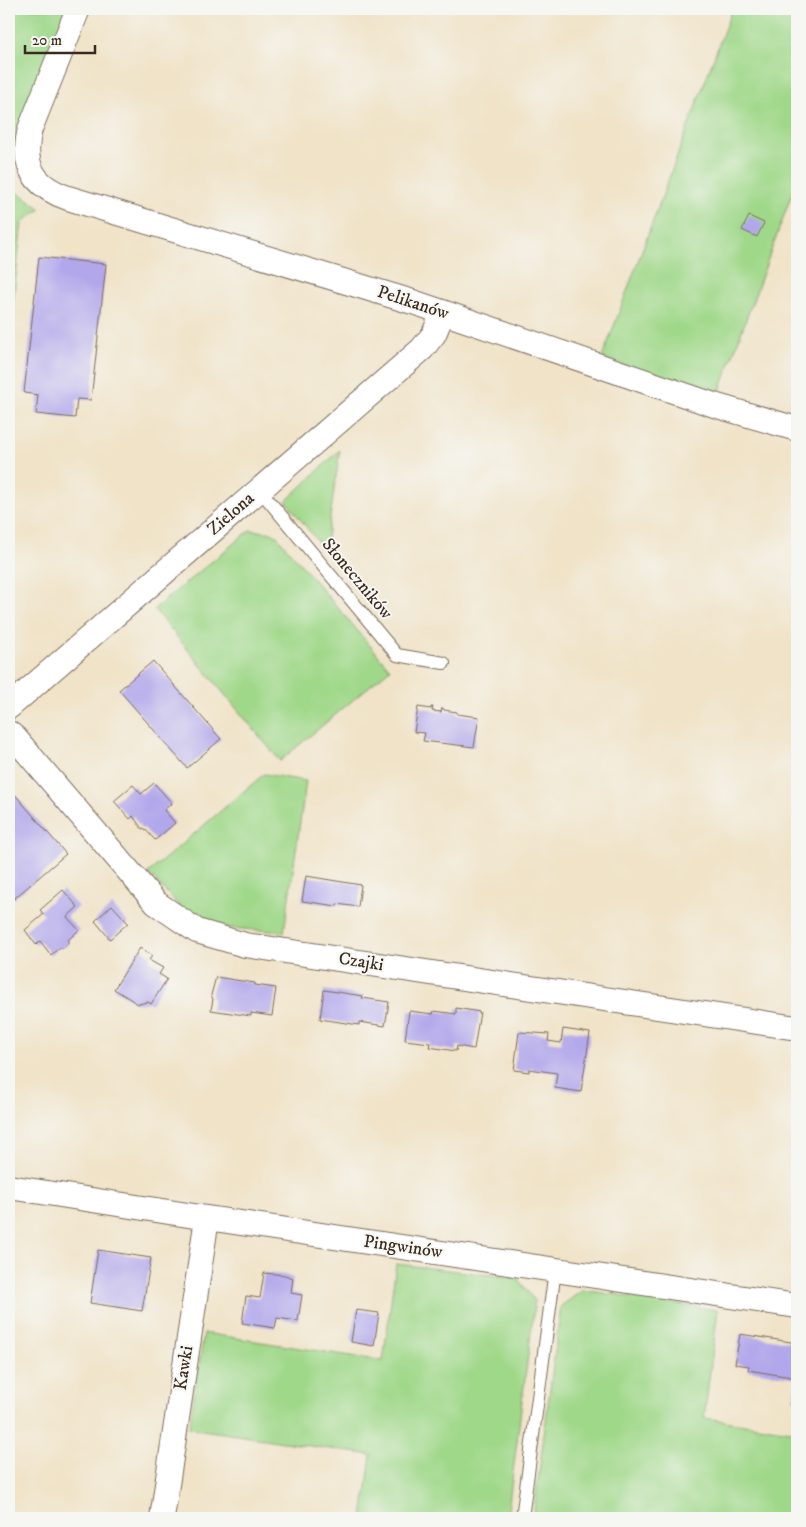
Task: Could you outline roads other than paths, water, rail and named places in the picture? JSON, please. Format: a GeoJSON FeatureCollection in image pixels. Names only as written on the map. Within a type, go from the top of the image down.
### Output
{"type":"FeatureCollection","features":[{"type":"Feature","properties":{"kind":"street","name":"Pelikanów"},"geometry":{"type":"LineString","coordinates":[[78,9],[30,129],[26,154],[33,174],[50,191],[443,312],[714,405],[797,429]]}},
{"type":"Feature","properties":{"kind":"street","name":"Zielona"},"geometry":{"type":"LineString","coordinates":[[9,707],[422,349],[434,334],[443,312]]}},
{"type":"Feature","properties":{"kind":"street","name":"Czajki"},"geometry":{"type":"LineString","coordinates":[[9,733],[156,903],[197,931],[245,945],[797,1028]]}},
{"type":"Feature","properties":{"kind":"street","name":"Pingwinów"},"geometry":{"type":"LineString","coordinates":[[9,1187],[797,1306]]}},
{"type":"Feature","properties":{"kind":"street","name":"Kawki"},"geometry":{"type":"LineString","coordinates":[[162,1518],[207,1218]]}},
{"type":"Feature","properties":{"kind":"lane","name":"Słoneczników"},"geometry":{"type":"LineString","coordinates":[[260,489],[396,655],[444,663]]}},
{"type":"Feature","properties":{"kind":"lane"},"geometry":{"type":"LineString","coordinates":[[522,1518],[555,1270]]}}]}
